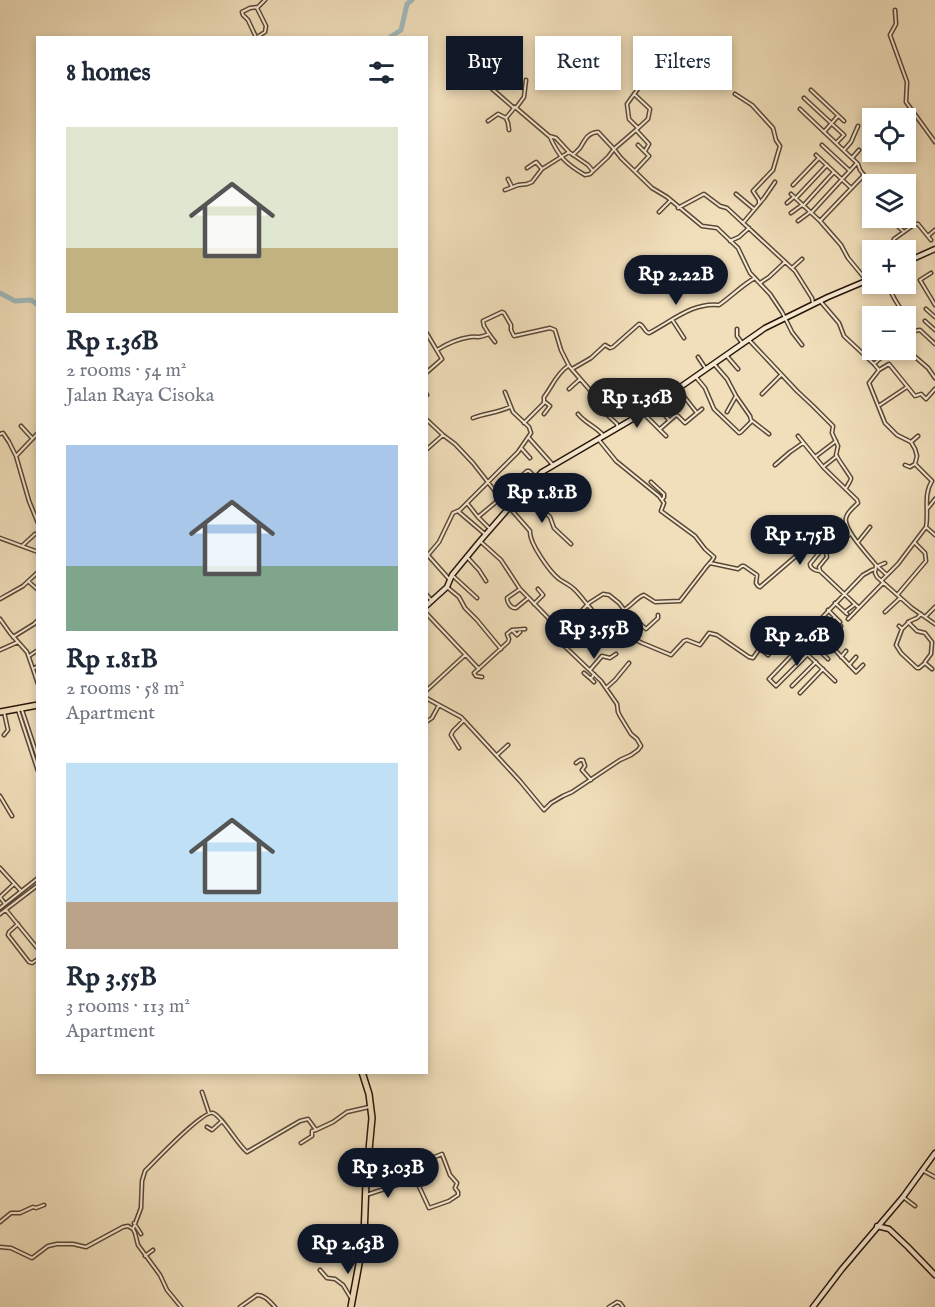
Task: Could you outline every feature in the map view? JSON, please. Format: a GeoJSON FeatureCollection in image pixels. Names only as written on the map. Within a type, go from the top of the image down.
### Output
{"type":"FeatureCollection","features":[{"type":"Feature","properties":{"kind":"highway"},"geometry":{"type":"LineString","coordinates":[[2,712],[36,705]]}},
{"type":"Feature","properties":{"kind":"highway"},"geometry":{"type":"LineString","coordinates":[[352,1304],[363,1245],[372,1127],[372,1107],[363,1074]]}},
{"type":"Feature","properties":{"kind":"street"},"geometry":{"type":"LineString","coordinates":[[256,36],[242,12],[250,8],[257,8],[265,0]]}},
{"type":"Feature","properties":{"kind":"street"},"geometry":{"type":"LineString","coordinates":[[257,8],[266,26],[265,32],[259,36]]}},
{"type":"Feature","properties":{"kind":"street"},"geometry":{"type":"LineString","coordinates":[[895,10],[896,24],[890,35],[907,82],[906,102],[935,142]]}},
{"type":"Feature","properties":{"kind":"street"},"geometry":{"type":"LineString","coordinates":[[506,118],[524,97],[526,80]]}},
{"type":"Feature","properties":{"kind":"street"},"geometry":{"type":"LineString","coordinates":[[494,90],[548,135],[556,138],[593,171]]}},
{"type":"Feature","properties":{"kind":"street"},"geometry":{"type":"LineString","coordinates":[[636,90],[627,104],[628,116],[649,144],[645,151]]}},
{"type":"Feature","properties":{"kind":"street"},"geometry":{"type":"LineString","coordinates":[[811,90],[844,121]]}},
{"type":"Feature","properties":{"kind":"street"},"geometry":{"type":"LineString","coordinates":[[735,93],[752,105],[773,128],[780,146],[773,170],[753,191],[759,204]]}},
{"type":"Feature","properties":{"kind":"street"},"geometry":{"type":"LineString","coordinates":[[548,135],[560,157],[585,175],[590,174],[648,118],[650,109],[633,94]]}},
{"type":"Feature","properties":{"kind":"street"},"geometry":{"type":"LineString","coordinates":[[804,98],[844,135],[836,143]]}},
{"type":"Feature","properties":{"kind":"street"},"geometry":{"type":"LineString","coordinates":[[800,110],[857,163],[864,175],[820,221]]}},
{"type":"Feature","properties":{"kind":"street"},"geometry":{"type":"LineString","coordinates":[[488,121],[498,114],[506,118],[508,130]]}},
{"type":"Feature","properties":{"kind":"street"},"geometry":{"type":"LineString","coordinates":[[824,132],[839,116]]}},
{"type":"Feature","properties":{"kind":"street"},"geometry":{"type":"LineString","coordinates":[[844,150],[851,142],[858,126]]}},
{"type":"Feature","properties":{"kind":"street"},"geometry":{"type":"LineString","coordinates":[[573,155],[585,138],[598,132],[652,188],[702,226],[717,228],[738,248],[750,273],[770,294],[802,345]]}},
{"type":"Feature","properties":{"kind":"street"},"geometry":{"type":"LineString","coordinates":[[635,171],[648,157],[638,145]]}},
{"type":"Feature","properties":{"kind":"street"},"geometry":{"type":"LineString","coordinates":[[822,145],[850,171]]}},
{"type":"Feature","properties":{"kind":"street"},"geometry":{"type":"LineString","coordinates":[[852,158],[859,150]]}},
{"type":"Feature","properties":{"kind":"street"},"geometry":{"type":"LineString","coordinates":[[505,190],[532,182],[542,169],[569,152]]}},
{"type":"Feature","properties":{"kind":"street"},"geometry":{"type":"LineString","coordinates":[[793,185],[817,156],[851,189]]}},
{"type":"Feature","properties":{"kind":"street"},"geometry":{"type":"LineString","coordinates":[[527,168],[536,162],[542,169]]}},
{"type":"Feature","properties":{"kind":"street"},"geometry":{"type":"LineString","coordinates":[[798,221],[810,212],[857,163]]}},
{"type":"Feature","properties":{"kind":"street"},"geometry":{"type":"LineString","coordinates":[[787,203],[795,198],[827,165]]}},
{"type":"Feature","properties":{"kind":"street"},"geometry":{"type":"LineString","coordinates":[[791,213],[803,205],[834,172]]}},
{"type":"Feature","properties":{"kind":"street"},"geometry":{"type":"LineString","coordinates":[[508,179],[512,187]]}},
{"type":"Feature","properties":{"kind":"street"},"geometry":{"type":"LineString","coordinates":[[743,222],[775,182]]}},
{"type":"Feature","properties":{"kind":"street"},"geometry":{"type":"LineString","coordinates":[[678,208],[705,194],[720,206],[729,209],[792,268],[812,298],[813,306]]}},
{"type":"Feature","properties":{"kind":"street"},"geometry":{"type":"LineString","coordinates":[[736,194],[754,209]]}},
{"type":"Feature","properties":{"kind":"street"},"geometry":{"type":"LineString","coordinates":[[791,194],[820,221],[862,275]]}},
{"type":"Feature","properties":{"kind":"street"},"geometry":{"type":"LineString","coordinates":[[658,212],[670,201]]}},
{"type":"Feature","properties":{"kind":"street"},"geometry":{"type":"LineString","coordinates":[[894,240],[916,224],[931,240]]}},
{"type":"Feature","properties":{"kind":"street"},"geometry":{"type":"LineString","coordinates":[[730,241],[749,228]]}},
{"type":"Feature","properties":{"kind":"street"},"geometry":{"type":"LineString","coordinates":[[900,228],[904,232]]}},
{"type":"Feature","properties":{"kind":"street"},"geometry":{"type":"LineString","coordinates":[[928,236],[935,230]]}},
{"type":"Feature","properties":{"kind":"street"},"geometry":{"type":"LineString","coordinates":[[916,258],[935,249]]}},
{"type":"Feature","properties":{"kind":"street"},"geometry":{"type":"LineString","coordinates":[[792,268],[802,259]]}},
{"type":"Feature","properties":{"kind":"street"},"geometry":{"type":"LineString","coordinates":[[760,283],[785,262]]}},
{"type":"Feature","properties":{"kind":"street"},"geometry":{"type":"LineString","coordinates":[[931,273],[920,280],[935,305]]}},
{"type":"Feature","properties":{"kind":"street"},"geometry":{"type":"LineString","coordinates":[[572,369],[591,358],[605,345],[613,347],[639,324],[650,333],[688,310],[709,304],[719,305],[755,278]]}},
{"type":"Feature","properties":{"kind":"street"},"geometry":{"type":"LineString","coordinates":[[428,604],[447,587],[451,578],[480,541],[536,478],[643,413],[765,328],[862,283]]}},
{"type":"Feature","properties":{"kind":"street"},"geometry":{"type":"LineString","coordinates":[[821,302],[836,318],[844,336],[879,370]]}},
{"type":"Feature","properties":{"kind":"street"},"geometry":{"type":"LineString","coordinates":[[926,309],[935,317]]}},
{"type":"Feature","properties":{"kind":"street"},"geometry":{"type":"LineString","coordinates":[[495,342],[483,321],[502,312],[511,325],[514,336],[553,328],[568,366],[618,428]]}},
{"type":"Feature","properties":{"kind":"street"},"geometry":{"type":"LineString","coordinates":[[673,321],[684,338]]}},
{"type":"Feature","properties":{"kind":"street"},"geometry":{"type":"LineString","coordinates":[[925,321],[935,330]]}},
{"type":"Feature","properties":{"kind":"street"},"geometry":{"type":"LineString","coordinates":[[736,329],[742,344]]}},
{"type":"Feature","properties":{"kind":"street"},"geometry":{"type":"LineString","coordinates":[[916,331],[920,330],[935,344]]}},
{"type":"Feature","properties":{"kind":"street"},"geometry":{"type":"LineString","coordinates":[[437,350],[458,339],[480,338],[489,334]]}},
{"type":"Feature","properties":{"kind":"street"},"geometry":{"type":"LineString","coordinates":[[428,336],[442,359],[428,371]]}},
{"type":"Feature","properties":{"kind":"street"},"geometry":{"type":"LineString","coordinates":[[748,340],[797,392],[832,424],[832,433],[838,446],[837,456],[850,477],[846,488]]}},
{"type":"Feature","properties":{"kind":"street"},"geometry":{"type":"LineString","coordinates":[[726,355],[738,369]]}},
{"type":"Feature","properties":{"kind":"street"},"geometry":{"type":"LineString","coordinates":[[698,357],[706,369]]}},
{"type":"Feature","properties":{"kind":"street"},"geometry":{"type":"LineString","coordinates":[[916,358],[935,378]]}},
{"type":"Feature","properties":{"kind":"street"},"geometry":{"type":"LineString","coordinates":[[874,364],[879,360]]}},
{"type":"Feature","properties":{"kind":"street"},"geometry":{"type":"LineString","coordinates":[[714,364],[727,380],[752,421],[769,434]]}},
{"type":"Feature","properties":{"kind":"street"},"geometry":{"type":"LineString","coordinates":[[905,465],[909,467],[915,464],[917,453],[911,442],[901,438],[885,423],[869,381],[879,370],[889,364],[915,396],[921,394],[926,399],[935,389]]}},
{"type":"Feature","properties":{"kind":"street"},"geometry":{"type":"LineString","coordinates":[[544,414],[550,406],[545,402],[544,396],[557,376],[568,366]]}},
{"type":"Feature","properties":{"kind":"street"},"geometry":{"type":"LineString","coordinates":[[762,394],[781,374]]}},
{"type":"Feature","properties":{"kind":"street"},"geometry":{"type":"LineString","coordinates":[[695,376],[705,388],[714,409],[738,432],[741,432],[752,421]]}},
{"type":"Feature","properties":{"kind":"street"},"geometry":{"type":"LineString","coordinates":[[569,389],[580,379]]}},
{"type":"Feature","properties":{"kind":"street"},"geometry":{"type":"LineString","coordinates":[[650,387],[657,403],[670,421]]}},
{"type":"Feature","properties":{"kind":"street"},"geometry":{"type":"LineString","coordinates":[[879,405],[907,387]]}},
{"type":"Feature","properties":{"kind":"street"},"geometry":{"type":"LineString","coordinates":[[678,389],[697,413]]}},
{"type":"Feature","properties":{"kind":"street"},"geometry":{"type":"LineString","coordinates":[[428,552],[439,542],[453,513],[460,510],[529,438],[531,430],[513,412],[505,393]]}},
{"type":"Feature","properties":{"kind":"street"},"geometry":{"type":"LineString","coordinates":[[727,412],[736,396]]}},
{"type":"Feature","properties":{"kind":"street"},"geometry":{"type":"LineString","coordinates":[[524,423],[545,402]]}},
{"type":"Feature","properties":{"kind":"street"},"geometry":{"type":"LineString","coordinates":[[473,418],[510,407]]}},
{"type":"Feature","properties":{"kind":"street"},"geometry":{"type":"LineString","coordinates":[[660,429],[677,415],[683,422],[687,422],[702,409]]}},
{"type":"Feature","properties":{"kind":"street"},"geometry":{"type":"LineString","coordinates":[[643,413],[666,436]]}},
{"type":"Feature","properties":{"kind":"street"},"geometry":{"type":"LineString","coordinates":[[578,414],[605,437]]}},
{"type":"Feature","properties":{"kind":"street"},"geometry":{"type":"LineString","coordinates":[[428,421],[469,458],[530,531],[532,542],[548,567],[560,580],[565,581],[597,615],[601,618],[607,617],[632,638],[671,655],[687,640],[700,645],[709,633],[712,633],[753,658],[772,636],[792,655],[769,679],[776,686],[808,654]]}},
{"type":"Feature","properties":{"kind":"street"},"geometry":{"type":"LineString","coordinates":[[21,426],[32,438]]}},
{"type":"Feature","properties":{"kind":"street"},"geometry":{"type":"LineString","coordinates":[[0,434],[3,433],[6,437],[16,456],[36,518]]}},
{"type":"Feature","properties":{"kind":"street"},"geometry":{"type":"LineString","coordinates":[[16,456],[36,435]]}},
{"type":"Feature","properties":{"kind":"street"},"geometry":{"type":"LineString","coordinates":[[428,448],[443,435]]}},
{"type":"Feature","properties":{"kind":"street"},"geometry":{"type":"LineString","coordinates":[[798,436],[823,467],[857,500],[858,503],[846,518],[850,534],[876,567],[887,575]]}},
{"type":"Feature","properties":{"kind":"street"},"geometry":{"type":"LineString","coordinates":[[911,442],[918,436]]}},
{"type":"Feature","properties":{"kind":"street"},"geometry":{"type":"LineString","coordinates":[[529,438],[553,466]]}},
{"type":"Feature","properties":{"kind":"street"},"geometry":{"type":"LineString","coordinates":[[599,440],[615,460],[662,500]]}},
{"type":"Feature","properties":{"kind":"street"},"geometry":{"type":"LineString","coordinates":[[815,457],[836,441]]}},
{"type":"Feature","properties":{"kind":"street"},"geometry":{"type":"LineString","coordinates":[[775,465],[803,443]]}},
{"type":"Feature","properties":{"kind":"street"},"geometry":{"type":"LineString","coordinates":[[521,448],[530,458]]}},
{"type":"Feature","properties":{"kind":"street"},"geometry":{"type":"LineString","coordinates":[[823,467],[837,456]]}},
{"type":"Feature","properties":{"kind":"street"},"geometry":{"type":"LineString","coordinates":[[848,619],[882,582],[926,527],[928,508],[926,493],[933,482],[915,464]]}},
{"type":"Feature","properties":{"kind":"street"},"geometry":{"type":"LineString","coordinates":[[517,480],[527,471],[536,478]]}},
{"type":"Feature","properties":{"kind":"street"},"geometry":{"type":"LineString","coordinates":[[625,609],[644,595],[656,602],[680,601],[714,557],[699,540],[661,511],[664,494],[651,482]]}},
{"type":"Feature","properties":{"kind":"street"},"geometry":{"type":"LineString","coordinates":[[523,491],[550,517],[554,528],[571,544]]}},
{"type":"Feature","properties":{"kind":"street"},"geometry":{"type":"LineString","coordinates":[[852,494],[856,491]]}},
{"type":"Feature","properties":{"kind":"street"},"geometry":{"type":"LineString","coordinates":[[478,517],[501,498]]}},
{"type":"Feature","properties":{"kind":"street"},"geometry":{"type":"LineString","coordinates":[[928,508],[935,499]]}},
{"type":"Feature","properties":{"kind":"street"},"geometry":{"type":"LineString","coordinates":[[467,503],[490,529]]}},
{"type":"Feature","properties":{"kind":"street"},"geometry":{"type":"LineString","coordinates":[[460,510],[462,516],[486,534]]}},
{"type":"Feature","properties":{"kind":"street"},"geometry":{"type":"LineString","coordinates":[[858,542],[870,527]]}},
{"type":"Feature","properties":{"kind":"street"},"geometry":{"type":"LineString","coordinates":[[926,527],[935,535]]}},
{"type":"Feature","properties":{"kind":"street"},"geometry":{"type":"LineString","coordinates":[[22,546],[35,534]]}},
{"type":"Feature","properties":{"kind":"street"},"geometry":{"type":"LineString","coordinates":[[826,553],[850,534]]}},
{"type":"Feature","properties":{"kind":"street"},"geometry":{"type":"LineString","coordinates":[[0,538],[36,551]]}},
{"type":"Feature","properties":{"kind":"street"},"geometry":{"type":"LineString","coordinates":[[480,541],[501,560],[520,589],[556,626]]}},
{"type":"Feature","properties":{"kind":"street"},"geometry":{"type":"LineString","coordinates":[[885,612],[926,561],[925,553],[915,543]]}},
{"type":"Feature","properties":{"kind":"street"},"geometry":{"type":"LineString","coordinates":[[710,562],[738,569],[744,566],[757,574],[756,583],[760,587],[796,556],[819,544],[827,557],[819,567],[820,571]]}},
{"type":"Feature","properties":{"kind":"street"},"geometry":{"type":"LineString","coordinates":[[823,548],[810,565],[814,570],[820,571],[858,608]]}},
{"type":"Feature","properties":{"kind":"street"},"geometry":{"type":"LineString","coordinates":[[428,556],[477,598]]}},
{"type":"Feature","properties":{"kind":"street"},"geometry":{"type":"LineString","coordinates":[[467,557],[486,581]]}},
{"type":"Feature","properties":{"kind":"street"},"geometry":{"type":"LineString","coordinates":[[790,651],[863,575],[885,563]]}},
{"type":"Feature","properties":{"kind":"street"},"geometry":{"type":"LineString","coordinates":[[876,567],[876,575],[882,582],[935,624]]}},
{"type":"Feature","properties":{"kind":"street"},"geometry":{"type":"LineString","coordinates":[[0,599],[18,590],[36,575]]}},
{"type":"Feature","properties":{"kind":"street"},"geometry":{"type":"LineString","coordinates":[[28,581],[36,588]]}},
{"type":"Feature","properties":{"kind":"street"},"geometry":{"type":"LineString","coordinates":[[447,587],[459,597],[465,608],[501,649]]}},
{"type":"Feature","properties":{"kind":"street"},"geometry":{"type":"LineString","coordinates":[[520,589],[507,598],[512,607],[516,608],[528,598]]}},
{"type":"Feature","properties":{"kind":"street"},"geometry":{"type":"LineString","coordinates":[[534,604],[543,595],[538,589]]}},
{"type":"Feature","properties":{"kind":"street"},"geometry":{"type":"LineString","coordinates":[[556,626],[572,621],[587,604],[606,594],[646,629],[658,618],[658,615]]}},
{"type":"Feature","properties":{"kind":"street"},"geometry":{"type":"LineString","coordinates":[[428,596],[432,601]]}},
{"type":"Feature","properties":{"kind":"street"},"geometry":{"type":"LineString","coordinates":[[835,603],[846,613],[854,605]]}},
{"type":"Feature","properties":{"kind":"street"},"geometry":{"type":"LineString","coordinates":[[925,617],[935,607]]}},
{"type":"Feature","properties":{"kind":"street"},"geometry":{"type":"LineString","coordinates":[[826,642],[840,624],[828,610]]}},
{"type":"Feature","properties":{"kind":"street"},"geometry":{"type":"LineString","coordinates":[[908,622],[919,632],[926,634],[932,642],[931,654],[922,666],[917,668],[896,645],[902,629],[908,622],[921,614]]}},
{"type":"Feature","properties":{"kind":"street"},"geometry":{"type":"LineString","coordinates":[[428,615],[478,669]]}},
{"type":"Feature","properties":{"kind":"street"},"geometry":{"type":"LineString","coordinates":[[818,634],[835,617]]}},
{"type":"Feature","properties":{"kind":"street"},"geometry":{"type":"LineString","coordinates":[[0,621],[25,649],[36,678]]}},
{"type":"Feature","properties":{"kind":"street"},"geometry":{"type":"LineString","coordinates":[[804,621],[856,672],[863,665]]}},
{"type":"Feature","properties":{"kind":"street"},"geometry":{"type":"LineString","coordinates":[[13,637],[36,622]]}},
{"type":"Feature","properties":{"kind":"street"},"geometry":{"type":"LineString","coordinates":[[828,659],[790,622],[782,629],[835,681]]}},
{"type":"Feature","properties":{"kind":"street"},"geometry":{"type":"LineString","coordinates":[[428,699],[459,715],[544,810],[562,796],[632,755],[641,746],[620,716],[617,704],[606,688],[555,636],[556,626]]}},
{"type":"Feature","properties":{"kind":"street"},"geometry":{"type":"LineString","coordinates":[[898,626],[902,629]]}},
{"type":"Feature","properties":{"kind":"street"},"geometry":{"type":"LineString","coordinates":[[482,677],[474,674],[508,642],[507,634],[512,630],[525,629]]}},
{"type":"Feature","properties":{"kind":"street"},"geometry":{"type":"LineString","coordinates":[[512,630],[517,635],[520,632]]}},
{"type":"Feature","properties":{"kind":"street"},"geometry":{"type":"LineString","coordinates":[[0,650],[18,642]]}},
{"type":"Feature","properties":{"kind":"street"},"geometry":{"type":"LineString","coordinates":[[760,648],[768,655],[780,642]]}},
{"type":"Feature","properties":{"kind":"street"},"geometry":{"type":"LineString","coordinates":[[834,650],[838,645]]}},
{"type":"Feature","properties":{"kind":"street"},"geometry":{"type":"LineString","coordinates":[[29,656],[36,651]]}},
{"type":"Feature","properties":{"kind":"street"},"geometry":{"type":"LineString","coordinates":[[841,657],[846,651]]}},
{"type":"Feature","properties":{"kind":"street"},"geometry":{"type":"LineString","coordinates":[[590,670],[602,656],[610,658],[616,654]]}},
{"type":"Feature","properties":{"kind":"street"},"geometry":{"type":"LineString","coordinates":[[428,689],[465,655]]}},
{"type":"Feature","properties":{"kind":"street"},"geometry":{"type":"LineString","coordinates":[[849,664],[856,657]]}},
{"type":"Feature","properties":{"kind":"street"},"geometry":{"type":"LineString","coordinates":[[792,686],[816,662]]}},
{"type":"Feature","properties":{"kind":"street"},"geometry":{"type":"LineString","coordinates":[[606,688],[629,663]]}},
{"type":"Feature","properties":{"kind":"street"},"geometry":{"type":"LineString","coordinates":[[925,663],[932,669]]}},
{"type":"Feature","properties":{"kind":"street"},"geometry":{"type":"LineString","coordinates":[[800,693],[823,669]]}},
{"type":"Feature","properties":{"kind":"street"},"geometry":{"type":"LineString","coordinates":[[584,673],[594,682]]}},
{"type":"Feature","properties":{"kind":"street"},"geometry":{"type":"LineString","coordinates":[[591,679],[594,674]]}},
{"type":"Feature","properties":{"kind":"street"},"geometry":{"type":"LineString","coordinates":[[428,721],[439,705]]}},
{"type":"Feature","properties":{"kind":"street"},"geometry":{"type":"LineString","coordinates":[[20,708],[36,752]]}},
{"type":"Feature","properties":{"kind":"street"},"geometry":{"type":"LineString","coordinates":[[20,708],[36,764]]}},
{"type":"Feature","properties":{"kind":"street"},"geometry":{"type":"LineString","coordinates":[[2,712],[9,730],[4,735]]}},
{"type":"Feature","properties":{"kind":"street"},"geometry":{"type":"LineString","coordinates":[[459,748],[451,735],[464,720]]}},
{"type":"Feature","properties":{"kind":"street"},"geometry":{"type":"LineString","coordinates":[[497,755],[508,745]]}},
{"type":"Feature","properties":{"kind":"street"},"geometry":{"type":"LineString","coordinates":[[576,763],[582,760],[585,766],[582,770],[591,780]]}},
{"type":"Feature","properties":{"kind":"street"},"geometry":{"type":"LineString","coordinates":[[0,796],[12,816]]}},
{"type":"Feature","properties":{"kind":"street"},"geometry":{"type":"LineString","coordinates":[[0,868],[21,891]]}},
{"type":"Feature","properties":{"kind":"street"},"geometry":{"type":"LineString","coordinates":[[36,880],[1,908],[18,924],[36,946]]}},
{"type":"Feature","properties":{"kind":"street"},"geometry":{"type":"LineString","coordinates":[[5,904],[0,897],[14,884]]}},
{"type":"Feature","properties":{"kind":"street"},"geometry":{"type":"LineString","coordinates":[[0,914],[36,887]]}},
{"type":"Feature","properties":{"kind":"street"},"geometry":{"type":"LineString","coordinates":[[18,924],[8,935],[29,962],[36,960]]}},
{"type":"Feature","properties":{"kind":"street"},"geometry":{"type":"LineString","coordinates":[[201,1092],[209,1113]]}},
{"type":"Feature","properties":{"kind":"street"},"geometry":{"type":"LineString","coordinates":[[302,1143],[312,1136],[312,1131],[333,1122],[347,1112],[372,1107]]}},
{"type":"Feature","properties":{"kind":"street"},"geometry":{"type":"LineString","coordinates":[[180,1307],[138,1245],[133,1229],[141,1208],[142,1181],[145,1171],[198,1119],[209,1113],[213,1113],[222,1122],[247,1152],[300,1121],[308,1119],[316,1130]]}},
{"type":"Feature","properties":{"kind":"street"},"geometry":{"type":"LineString","coordinates":[[207,1127],[212,1130],[222,1122]]}},
{"type":"Feature","properties":{"kind":"street"},"geometry":{"type":"LineString","coordinates":[[366,1182],[390,1171],[410,1167],[442,1154],[450,1175],[457,1183],[455,1188],[458,1195],[429,1208],[410,1167]]}},
{"type":"Feature","properties":{"kind":"street"},"geometry":{"type":"LineString","coordinates":[[813,1307],[935,1154]]}},
{"type":"Feature","properties":{"kind":"street"},"geometry":{"type":"LineString","coordinates":[[922,1170],[935,1177]]}},
{"type":"Feature","properties":{"kind":"street"},"geometry":{"type":"LineString","coordinates":[[366,1195],[402,1183]]}},
{"type":"Feature","properties":{"kind":"street"},"geometry":{"type":"LineString","coordinates":[[903,1197],[915,1206]]}},
{"type":"Feature","properties":{"kind":"street"},"geometry":{"type":"LineString","coordinates":[[0,1222],[10,1213],[21,1213],[44,1205]]}},
{"type":"Feature","properties":{"kind":"street"},"geometry":{"type":"LineString","coordinates":[[134,1223],[141,1234]]}},
{"type":"Feature","properties":{"kind":"street"},"geometry":{"type":"LineString","coordinates":[[0,1247],[11,1248],[32,1258],[48,1246],[65,1244],[86,1246],[123,1227],[128,1226],[133,1229]]}},
{"type":"Feature","properties":{"kind":"street"},"geometry":{"type":"LineString","coordinates":[[878,1226],[889,1229],[935,1275]]}},
{"type":"Feature","properties":{"kind":"street"},"geometry":{"type":"LineString","coordinates":[[145,1256],[153,1250]]}},
{"type":"Feature","properties":{"kind":"street"},"geometry":{"type":"LineString","coordinates":[[320,1270],[327,1278],[335,1279],[343,1285],[352,1304]]}},
{"type":"Feature","properties":{"kind":"street"},"geometry":{"type":"LineString","coordinates":[[240,1307],[260,1295],[275,1307]]}},
{"type":"Feature","properties":{"kind":"street"},"geometry":{"type":"LineString","coordinates":[[609,1307],[617,1302],[623,1307]]}},
{"type":"Feature","properties":{"kind":"waterway"},"geometry":{"type":"LineString","coordinates":[[392,36],[401,30],[407,4],[412,0]]}},
{"type":"Feature","properties":{"kind":"waterway"},"geometry":{"type":"LineString","coordinates":[[0,293],[15,301],[31,300],[36,304]]}}]}
